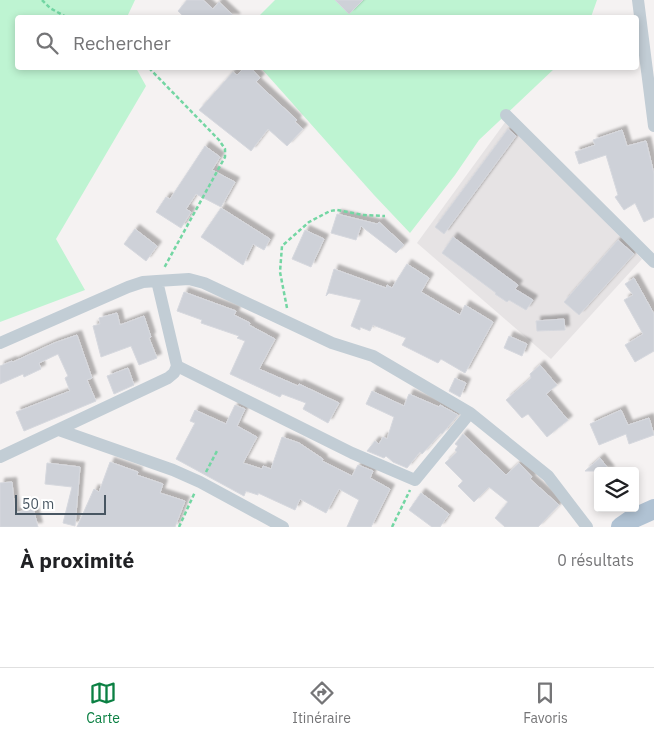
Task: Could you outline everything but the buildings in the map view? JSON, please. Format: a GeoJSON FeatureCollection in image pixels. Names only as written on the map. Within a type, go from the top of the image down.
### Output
{"type":"FeatureCollection","features":[{"type":"Feature","properties":{"kind":"main road"},"geometry":{"type":"LineString","coordinates":[[621,527],[634,518],[654,509]]}},
{"type":"Feature","properties":{"kind":"street"},"geometry":{"type":"LineString","coordinates":[[638,0],[654,126]]}},
{"type":"Feature","properties":{"kind":"street"},"geometry":{"type":"LineString","coordinates":[[506,115],[654,262]]}},
{"type":"Feature","properties":{"kind":"street"},"geometry":{"type":"LineString","coordinates":[[0,343],[143,282],[189,279],[204,283],[332,343],[373,356],[470,412],[548,476],[587,527]]}},
{"type":"Feature","properties":{"kind":"street"},"geometry":{"type":"LineString","coordinates":[[0,457],[168,378],[174,372],[177,366],[157,280]]}},
{"type":"Feature","properties":{"kind":"street"},"geometry":{"type":"LineString","coordinates":[[177,366],[352,453],[415,480],[470,412]]}},
{"type":"Feature","properties":{"kind":"street"},"geometry":{"type":"LineString","coordinates":[[59,430],[173,470],[200,482],[283,527]]}},
{"type":"Feature","properties":{"kind":"path"},"geometry":{"type":"LineString","coordinates":[[42,0],[50,8],[63,15]]}},
{"type":"Feature","properties":{"kind":"path"},"geometry":{"type":"LineString","coordinates":[[151,70],[219,140],[224,149],[225,157],[157,280]]}},
{"type":"Feature","properties":{"kind":"path"},"geometry":{"type":"LineString","coordinates":[[288,322],[288,311],[280,272],[282,246],[309,222],[330,211],[337,210],[363,215],[385,216]]}},
{"type":"Feature","properties":{"kind":"path"},"geometry":{"type":"LineString","coordinates":[[178,527],[217,451]]}},
{"type":"Feature","properties":{"kind":"path"},"geometry":{"type":"LineString","coordinates":[[392,527],[415,480]]}},
{"type":"Feature","properties":{"kind":"shaded area"},"geometry":{"type":"Polygon","coordinates":[[[506,121],[642,259],[551,359],[417,243],[506,121]]]}},
{"type":"Feature","properties":{"kind":"green space"},"geometry":{"type":"Polygon","coordinates":[[[0,0],[135,0],[128,15],[15,15],[15,70],[137,70],[146,86],[56,239],[85,290],[0,322],[0,0]]]}},
{"type":"Feature","properties":{"kind":"green space"},"geometry":{"type":"Polygon","coordinates":[[[275,0],[597,0],[592,15],[260,15],[275,0]]]}},
{"type":"Feature","properties":{"kind":"green space"},"geometry":{"type":"Polygon","coordinates":[[[263,70],[553,70],[479,140],[455,175],[410,233],[263,70]]]}}]}
